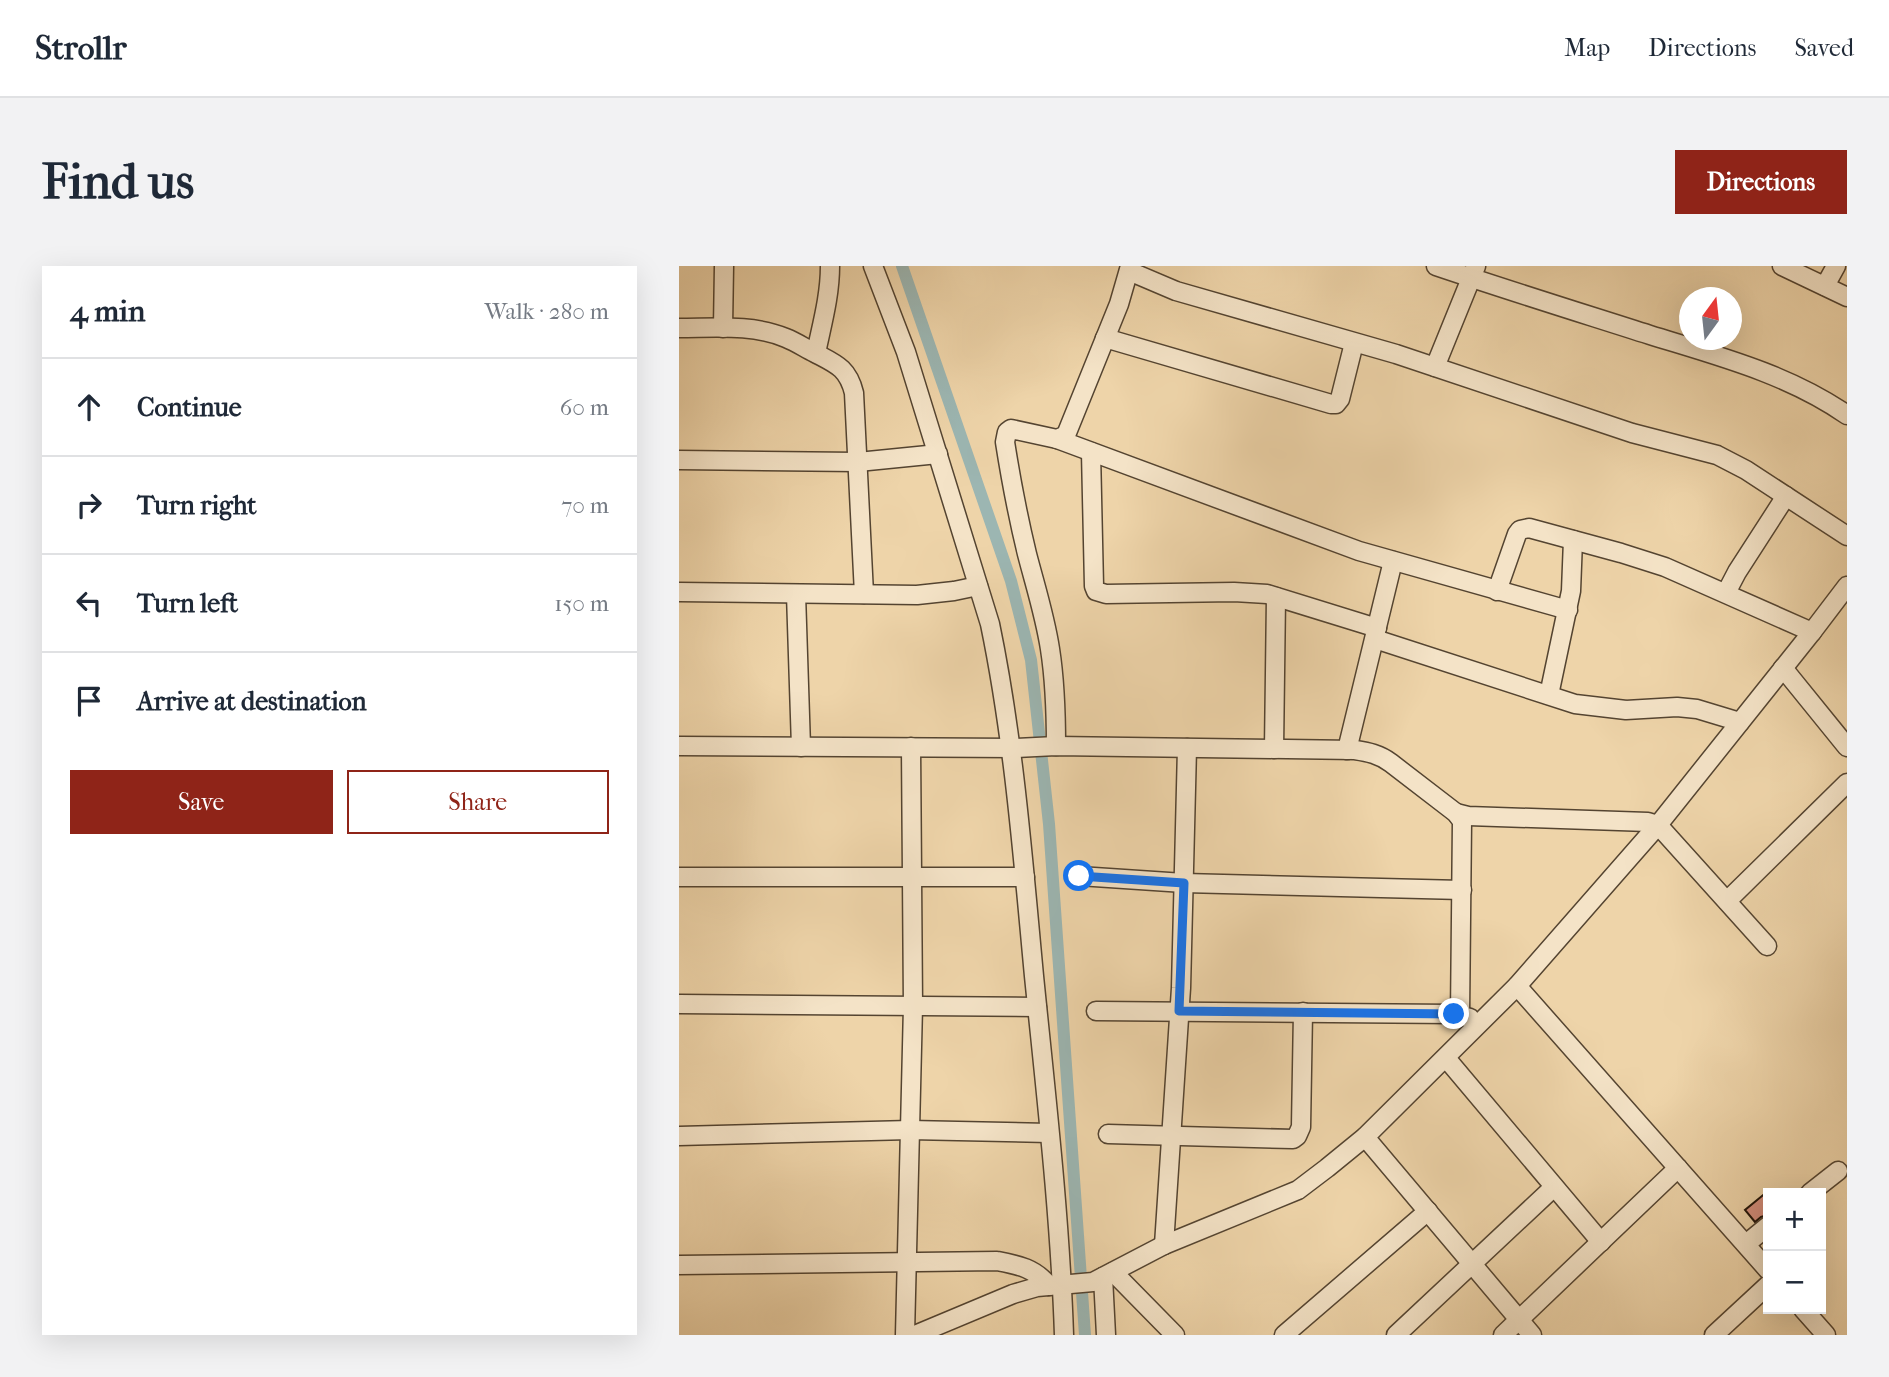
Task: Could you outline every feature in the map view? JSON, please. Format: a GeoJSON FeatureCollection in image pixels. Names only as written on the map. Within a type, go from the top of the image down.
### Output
{"type":"FeatureCollection","features":[{"type":"Feature","properties":{"kind":"street"},"geometry":{"type":"LineString","coordinates":[[723,328],[724,266]]}},
{"type":"Feature","properties":{"kind":"street"},"geometry":{"type":"LineString","coordinates":[[816,353],[827,303],[830,266]]}},
{"type":"Feature","properties":{"kind":"street"},"geometry":{"type":"LineString","coordinates":[[873,266],[906,352],[990,624],[1013,748],[1049,1133],[1064,1335]]}},
{"type":"Feature","properties":{"kind":"street"},"geometry":{"type":"LineString","coordinates":[[1436,266],[1473,272],[1742,364],[1823,398],[1847,415]]}},
{"type":"Feature","properties":{"kind":"street"},"geometry":{"type":"LineString","coordinates":[[1783,266],[1847,297]]}},
{"type":"Feature","properties":{"kind":"street"},"geometry":{"type":"LineString","coordinates":[[1825,286],[1836,266]]}},
{"type":"Feature","properties":{"kind":"street"},"geometry":{"type":"LineString","coordinates":[[1057,439],[1064,438],[1068,431],[1123,292],[1129,269],[1176,290],[1435,368],[1632,433],[1717,455],[1746,470],[1847,536]]}},
{"type":"Feature","properties":{"kind":"street"},"geometry":{"type":"LineString","coordinates":[[1435,368],[1473,272]]}},
{"type":"Feature","properties":{"kind":"street"},"geometry":{"type":"LineString","coordinates":[[679,328],[754,330],[785,337],[844,370],[851,380],[854,393],[864,594]]}},
{"type":"Feature","properties":{"kind":"street"},"geometry":{"type":"LineString","coordinates":[[1105,338],[1331,404],[1336,404],[1340,399],[1354,343]]}},
{"type":"Feature","properties":{"kind":"street"},"geometry":{"type":"LineString","coordinates":[[1054,746],[1055,678],[1044,613],[1020,524],[1005,442],[1007,432],[1011,429],[1057,439],[1320,537],[1393,561],[1568,610]]}},
{"type":"Feature","properties":{"kind":"street"},"geometry":{"type":"LineString","coordinates":[[1091,452],[1096,591],[1106,594],[1241,592],[1276,597],[1575,704],[1611,710],[1677,707],[1697,709],[1740,722]]}},
{"type":"Feature","properties":{"kind":"street"},"geometry":{"type":"LineString","coordinates":[[679,460],[858,462],[938,454]]}},
{"type":"Feature","properties":{"kind":"street"},"geometry":{"type":"LineString","coordinates":[[1726,593],[1786,496]]}},
{"type":"Feature","properties":{"kind":"street"},"geometry":{"type":"LineString","coordinates":[[1497,590],[1520,530],[1529,528],[1665,567],[1812,632]]}},
{"type":"Feature","properties":{"kind":"street"},"geometry":{"type":"LineString","coordinates":[[1549,695],[1571,591],[1573,540]]}},
{"type":"Feature","properties":{"kind":"street"},"geometry":{"type":"LineString","coordinates":[[1347,750],[1393,561]]}},
{"type":"Feature","properties":{"kind":"street"},"geometry":{"type":"LineString","coordinates":[[679,592],[917,595],[978,586]]}},
{"type":"Feature","properties":{"kind":"street"},"geometry":{"type":"LineString","coordinates":[[915,1335],[1013,1294],[1037,1287],[1103,1277],[1164,1245],[1298,1190],[1365,1137],[1517,986],[1658,825],[1847,586]]}},
{"type":"Feature","properties":{"kind":"street"},"geometry":{"type":"LineString","coordinates":[[796,594],[801,747]]}},
{"type":"Feature","properties":{"kind":"street"},"geometry":{"type":"LineString","coordinates":[[1274,749],[1276,597]]}},
{"type":"Feature","properties":{"kind":"street"},"geometry":{"type":"LineString","coordinates":[[1783,668],[1847,747]]}},
{"type":"Feature","properties":{"kind":"street"},"geometry":{"type":"LineString","coordinates":[[679,746],[1054,746],[1366,751],[1383,757],[1456,813],[1462,821],[1460,1015]]}},
{"type":"Feature","properties":{"kind":"street"},"geometry":{"type":"LineString","coordinates":[[905,1335],[913,1006],[911,747]]}},
{"type":"Feature","properties":{"kind":"street"},"geometry":{"type":"LineString","coordinates":[[1164,1245],[1179,1011],[1187,748]]}},
{"type":"Feature","properties":{"kind":"street"},"geometry":{"type":"LineString","coordinates":[[1727,901],[1847,783]]}},
{"type":"Feature","properties":{"kind":"street"},"geometry":{"type":"LineString","coordinates":[[1456,813],[1468,816],[1648,822],[1658,825],[1767,946]]}},
{"type":"Feature","properties":{"kind":"street"},"geometry":{"type":"LineString","coordinates":[[1079,876],[1184,883],[1462,890]]}},
{"type":"Feature","properties":{"kind":"street"},"geometry":{"type":"LineString","coordinates":[[679,877],[1025,877]]}},
{"type":"Feature","properties":{"kind":"street"},"geometry":{"type":"LineString","coordinates":[[1517,986],[1763,1264]]}},
{"type":"Feature","properties":{"kind":"street"},"geometry":{"type":"LineString","coordinates":[[679,1004],[1037,1007]]}},
{"type":"Feature","properties":{"kind":"street"},"geometry":{"type":"LineString","coordinates":[[1096,1011],[1460,1015],[1481,1024]]}},
{"type":"Feature","properties":{"kind":"street"},"geometry":{"type":"LineString","coordinates":[[1108,1134],[1293,1139],[1301,1127],[1303,1012]]}},
{"type":"Feature","properties":{"kind":"street"},"geometry":{"type":"LineString","coordinates":[[1446,1058],[1601,1242]]}},
{"type":"Feature","properties":{"kind":"street"},"geometry":{"type":"LineString","coordinates":[[679,1136],[910,1130],[1049,1133]]}},
{"type":"Feature","properties":{"kind":"street"},"geometry":{"type":"LineString","coordinates":[[1365,1137],[1532,1335]]}},
{"type":"Feature","properties":{"kind":"street"},"geometry":{"type":"LineString","coordinates":[[1503,1335],[1678,1168]]}},
{"type":"Feature","properties":{"kind":"street"},"geometry":{"type":"LineString","coordinates":[[1816,1188],[1838,1171]]}},
{"type":"Feature","properties":{"kind":"street"},"geometry":{"type":"LineString","coordinates":[[1396,1335],[1554,1187]]}},
{"type":"Feature","properties":{"kind":"street"},"geometry":{"type":"LineString","coordinates":[[1284,1335],[1428,1211]]}},
{"type":"Feature","properties":{"kind":"street"},"geometry":{"type":"LineString","coordinates":[[1746,1244],[1763,1230]]}},
{"type":"Feature","properties":{"kind":"street"},"geometry":{"type":"LineString","coordinates":[[679,1265],[997,1261],[1028,1268],[1061,1284]]}},
{"type":"Feature","properties":{"kind":"street"},"geometry":{"type":"LineString","coordinates":[[1103,1277],[1106,1335]]}},
{"type":"Feature","properties":{"kind":"street"},"geometry":{"type":"LineString","coordinates":[[1103,1277],[1175,1335]]}},
{"type":"Feature","properties":{"kind":"street"},"geometry":{"type":"LineString","coordinates":[[1714,1335],[1763,1290]]}},
{"type":"Feature","properties":{"kind":"street"},"geometry":{"type":"LineString","coordinates":[[1806,1314],[1819,1333]]}},
{"type":"Feature","properties":{"kind":"building"},"geometry":{"type":"Polygon","coordinates":[[[1763,1195],[1763,1216],[1755,1222],[1745,1210],[1763,1195]]]}},
{"type":"Feature","properties":{"kind":"waterway"},"geometry":{"type":"LineString","coordinates":[[902,266],[1011,581],[1031,660],[1049,824],[1085,1335]]}},
{"type":"Feature","properties":{"kind":"route"},"geometry":{"type":"LineString","coordinates":[[1079,876],[1184,883],[1179,1011],[1454,1014]]}}]}
